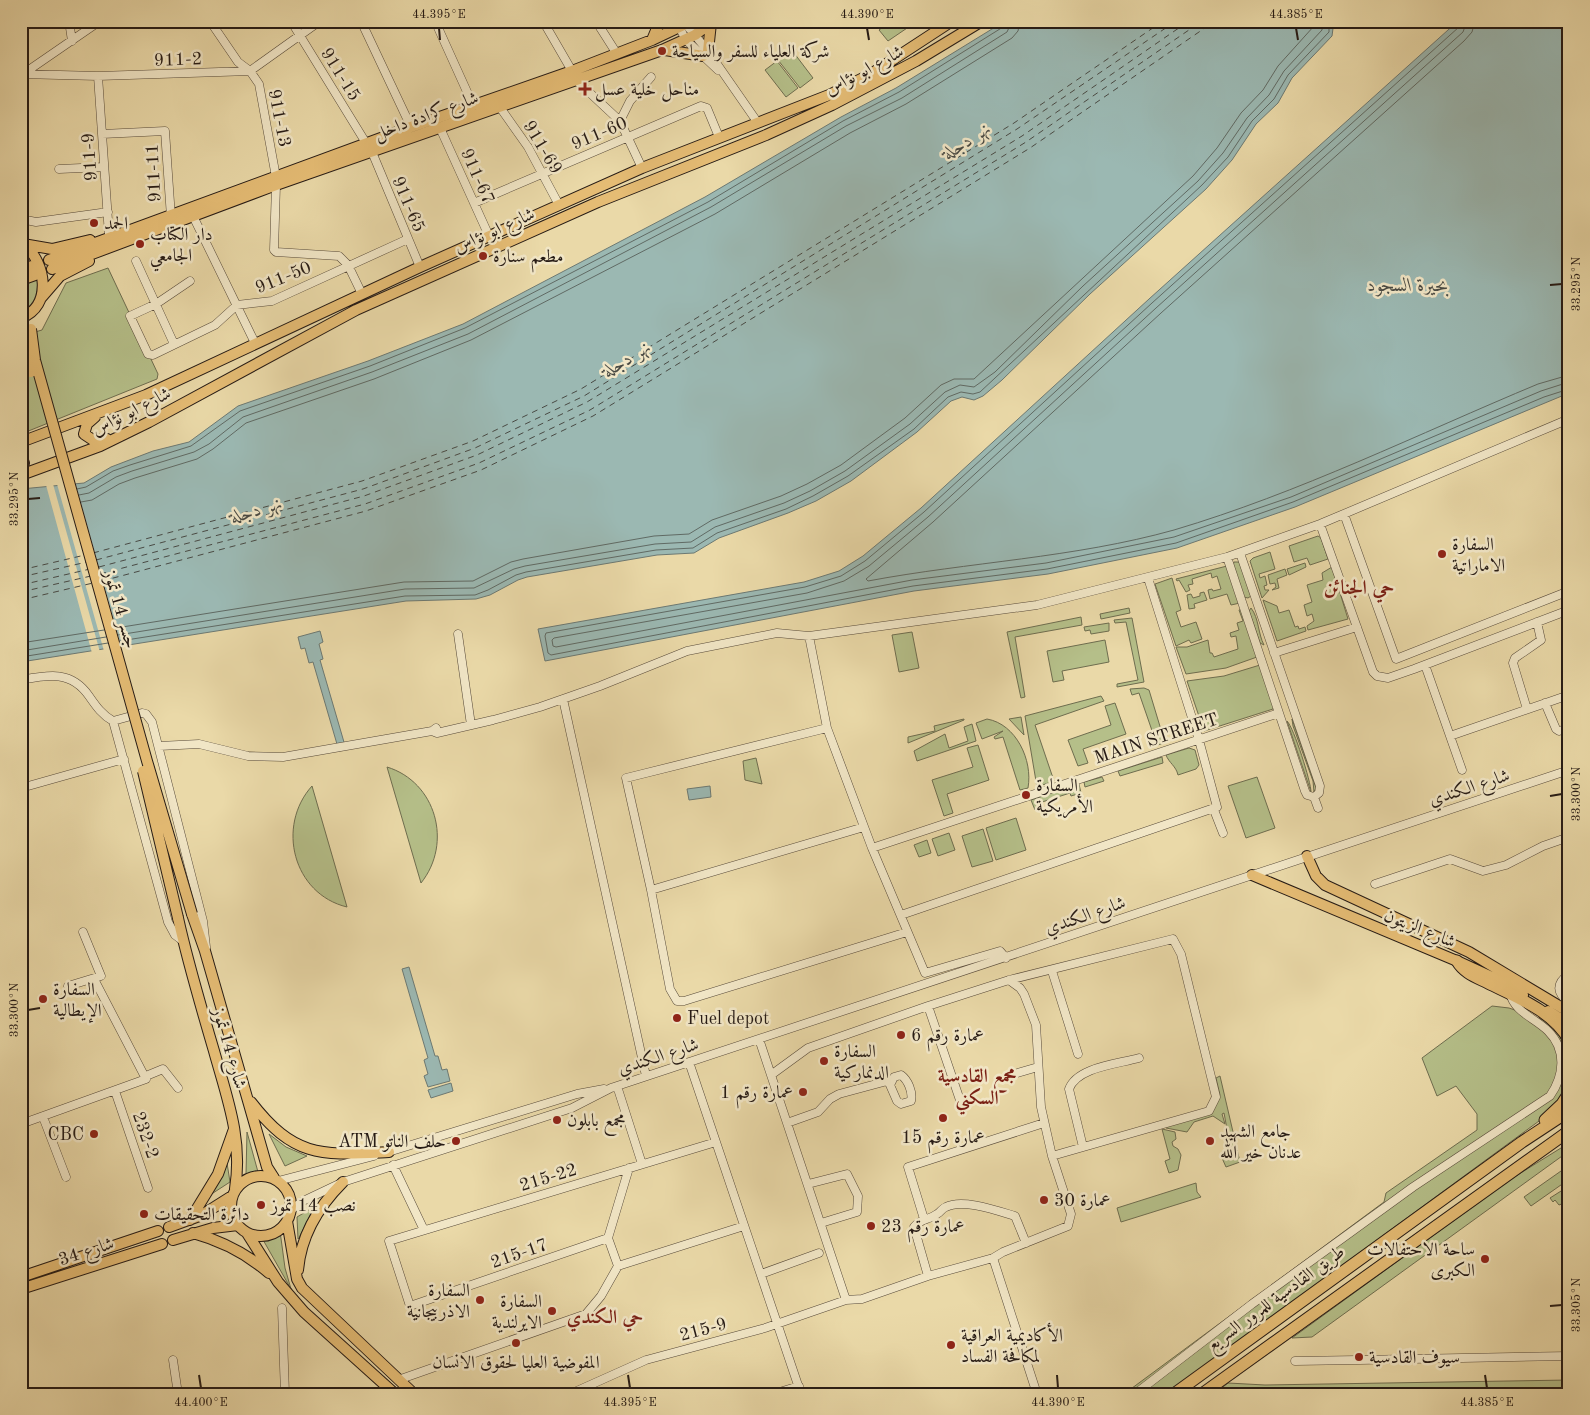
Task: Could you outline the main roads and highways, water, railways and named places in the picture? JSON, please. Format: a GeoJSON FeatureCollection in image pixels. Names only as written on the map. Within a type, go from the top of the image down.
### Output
{"type":"FeatureCollection","features":[{"type":"Feature","properties":{"kind":"highway"},"geometry":{"type":"LineString","coordinates":[[1457,961],[1466,971],[1506,985],[1559,1026],[1569,1040]]}},
{"type":"Feature","properties":{"kind":"highway"},"geometry":{"type":"LineString","coordinates":[[1522,1142],[1562,1104],[1569,1093]]}},
{"type":"Feature","properties":{"kind":"highway","name":"طريق القادسية للمرور السريع"},"geometry":{"type":"LineString","coordinates":[[1174,1394],[1569,1110]]}},
{"type":"Feature","properties":{"kind":"highway","name":"طريق القادسية للمرور السريع"},"geometry":{"type":"LineString","coordinates":[[1202,1394],[1569,1131]]}},
{"type":"Feature","properties":{"kind":"main road"},"geometry":{"type":"LineString","coordinates":[[652,40],[660,21]]}},
{"type":"Feature","properties":{"kind":"main road","name":"شارع ابو نؤاس"},"geometry":{"type":"LineString","coordinates":[[21,442],[119,406],[420,267],[642,168],[829,95],[865,78],[952,21]]}},
{"type":"Feature","properties":{"kind":"main road","name":"شارع ابو نؤاس"},"geometry":{"type":"LineString","coordinates":[[21,475],[100,446],[149,422],[356,310],[581,210],[766,135],[832,105],[916,61],[982,21]]}},
{"type":"Feature","properties":{"kind":"main road"},"geometry":{"type":"LineString","coordinates":[[662,50],[706,54],[712,22]]}},
{"type":"Feature","properties":{"kind":"main road","name":"شارع كرادة داخل"},"geometry":{"type":"LineString","coordinates":[[369,148],[411,127],[473,105],[662,50],[695,35],[712,22]]}},
{"type":"Feature","properties":{"kind":"main road","name":"شارع كرادة داخل"},"geometry":{"type":"LineString","coordinates":[[145,230],[171,217],[369,148],[440,128],[499,106],[574,76],[617,54],[652,40],[683,23]]}},
{"type":"Feature","properties":{"kind":"main road","name":"شارع كرادة داخل"},"geometry":{"type":"LineString","coordinates":[[145,230],[193,216],[276,181]]}},
{"type":"Feature","properties":{"kind":"main road"},"geometry":{"type":"LineString","coordinates":[[22,243],[52,249],[109,234],[145,230]]}},
{"type":"Feature","properties":{"kind":"main road"},"geometry":{"type":"LineString","coordinates":[[50,265],[145,230]]}},
{"type":"Feature","properties":{"kind":"main road"},"geometry":{"type":"LineString","coordinates":[[21,318],[34,310],[55,280],[145,230]]}},
{"type":"Feature","properties":{"kind":"main road"},"geometry":{"type":"LineString","coordinates":[[22,243],[34,254],[40,268],[43,283],[41,298]]}},
{"type":"Feature","properties":{"kind":"main road"},"geometry":{"type":"LineString","coordinates":[[21,270],[33,271],[21,280]]}},
{"type":"Feature","properties":{"kind":"main road","name":"جسر 14 تموز"},"geometry":{"type":"LineString","coordinates":[[34,310],[31,329],[35,360],[147,761],[192,914]]}},
{"type":"Feature","properties":{"kind":"main road","name":"جسر 14 تموز"},"geometry":{"type":"LineString","coordinates":[[21,342],[44,416],[138,754],[178,918]]}},
{"type":"Feature","properties":{"kind":"main road"},"geometry":{"type":"LineString","coordinates":[[119,406],[92,419],[84,430],[87,438],[102,441],[149,422]]}},
{"type":"Feature","properties":{"kind":"main road"},"geometry":{"type":"LineString","coordinates":[[21,456],[24,463],[21,468]]}},
{"type":"Feature","properties":{"kind":"main road","name":"شارع الزيتون"},"geometry":{"type":"LineString","coordinates":[[1307,856],[1316,876],[1326,886],[1468,952],[1506,985],[1569,1024]]}},
{"type":"Feature","properties":{"kind":"main road","name":"شارع الزيتون"},"geometry":{"type":"LineString","coordinates":[[1252,875],[1457,961]]}},
{"type":"Feature","properties":{"kind":"main road","name":"شارع 14 تموز"},"geometry":{"type":"LineString","coordinates":[[192,914],[205,951],[267,1167],[276,1179]]}},
{"type":"Feature","properties":{"kind":"main road","name":"شارع 14 تموز"},"geometry":{"type":"LineString","coordinates":[[178,918],[183,942],[235,1123],[238,1148],[234,1193]]}},
{"type":"Feature","properties":{"kind":"main road","name":"شارع الزيتون"},"geometry":{"type":"LineString","coordinates":[[1506,985],[1569,1012]]}},
{"type":"Feature","properties":{"kind":"main road"},"geometry":{"type":"LineString","coordinates":[[247,1096],[277,1133],[301,1146],[314,1151],[341,1154],[389,1152]]}},
{"type":"Feature","properties":{"kind":"main road"},"geometry":{"type":"LineString","coordinates":[[190,1220],[218,1174],[235,1123]]}},
{"type":"Feature","properties":{"kind":"main road"},"geometry":{"type":"LineString","coordinates":[[169,1228],[211,1211],[234,1193],[244,1180],[256,1176],[276,1179],[288,1193],[291,1210],[287,1221],[278,1230],[266,1235],[247,1232]]}},
{"type":"Feature","properties":{"kind":"main road"},"geometry":{"type":"LineString","coordinates":[[297,1279],[301,1252],[310,1226],[324,1202],[343,1182]]}},
{"type":"Feature","properties":{"kind":"main road"},"geometry":{"type":"LineString","coordinates":[[234,1193],[232,1213],[238,1225],[247,1232],[278,1282],[304,1312],[395,1394]]}},
{"type":"Feature","properties":{"kind":"main road"},"geometry":{"type":"LineString","coordinates":[[287,1221],[297,1279],[310,1296],[414,1394]]}},
{"type":"Feature","properties":{"kind":"main road"},"geometry":{"type":"LineString","coordinates":[[173,1240],[213,1228],[238,1225]]}},
{"type":"Feature","properties":{"kind":"main road","name":"شارع 34"},"geometry":{"type":"LineString","coordinates":[[21,1277],[158,1231]]}},
{"type":"Feature","properties":{"kind":"main road"},"geometry":{"type":"LineString","coordinates":[[193,1233],[226,1244],[241,1252],[278,1282]]}},
{"type":"Feature","properties":{"kind":"main road","name":"شارع 34"},"geometry":{"type":"LineString","coordinates":[[21,1289],[162,1244]]}},
{"type":"Feature","properties":{"kind":"water","name":"نهر دجلة"},"geometry":{"type":"Polygon","coordinates":[[[1005,21],[1334,21],[1332,36],[1292,78],[1278,103],[1256,124],[1232,160],[1206,189],[1090,294],[1002,380],[983,396],[974,400],[962,397],[951,401],[917,432],[851,481],[816,501],[719,538],[694,553],[657,555],[527,577],[490,595],[476,599],[406,601],[21,662],[21,489],[84,483],[111,467],[153,451],[189,442],[238,406],[368,361],[463,324],[705,197],[841,117],[896,88],[1005,21]]]}},
{"type":"Feature","properties":{"kind":"water","name":"بحيرة السجود"},"geometry":{"type":"Polygon","coordinates":[[[1458,21],[1569,21],[1569,393],[1295,507],[1177,548],[1048,574],[914,591],[545,661],[538,629],[804,582],[839,571],[863,556],[921,508],[1149,299],[1458,21]]]}},
{"type":"Feature","properties":{"kind":"water"},"geometry":{"type":"Polygon","coordinates":[[[320,631],[323,642],[319,644],[323,659],[320,660],[346,749],[339,751],[313,662],[309,663],[305,648],[301,649],[298,637],[320,631]]]}},
{"type":"Feature","properties":{"kind":"water"},"geometry":{"type":"Polygon","coordinates":[[[710,786],[711,797],[689,800],[687,789],[710,786]]]}},
{"type":"Feature","properties":{"kind":"water"},"geometry":{"type":"Polygon","coordinates":[[[409,967],[435,1056],[438,1056],[442,1070],[447,1069],[450,1081],[428,1087],[424,1076],[428,1074],[424,1060],[428,1058],[402,969],[409,967]]]}},
{"type":"Feature","properties":{"kind":"water"},"geometry":{"type":"Polygon","coordinates":[[[451,1083],[453,1091],[431,1098],[428,1090],[451,1083]]]}},
{"type":"Feature","properties":{"kind":"place","name":"شركة العلياء للسفر والسياحة"},"geometry":{"type":"Point","coordinates":[662,51]}},
{"type":"Feature","properties":{"kind":"place","name":"مناحل خلية عسل"},"geometry":{"type":"Point","coordinates":[585,89]}},
{"type":"Feature","properties":{"kind":"place","name":"الحمد"},"geometry":{"type":"Point","coordinates":[94,223]}},
{"type":"Feature","properties":{"kind":"place","name":"دار الكتاب الجامعي"},"geometry":{"type":"Point","coordinates":[140,244]}},
{"type":"Feature","properties":{"kind":"place","name":"مطعم سنارة"},"geometry":{"type":"Point","coordinates":[483,256]}},
{"type":"Feature","properties":{"kind":"place","name":"السفارة الاماراتية"},"geometry":{"type":"Point","coordinates":[1442,554]}},
{"type":"Feature","properties":{"kind":"place","name":"السفارة الأمريكية"},"geometry":{"type":"Point","coordinates":[1026,795]}},
{"type":"Feature","properties":{"kind":"place","name":"السفارة الإيطالية"},"geometry":{"type":"Point","coordinates":[43,999]}},
{"type":"Feature","properties":{"kind":"place","name":"Fuel depot"},"geometry":{"type":"Point","coordinates":[677,1018]}},
{"type":"Feature","properties":{"kind":"place","name":"عمارة رقم 6"},"geometry":{"type":"Point","coordinates":[901,1035]}},
{"type":"Feature","properties":{"kind":"place","name":"السفارة الدنماركية"},"geometry":{"type":"Point","coordinates":[824,1061]}},
{"type":"Feature","properties":{"kind":"place","name":"عمارة رقم 1"},"geometry":{"type":"Point","coordinates":[803,1092]}},
{"type":"Feature","properties":{"kind":"place","name":"عمارة رقم 15"},"geometry":{"type":"Point","coordinates":[943,1118]}},
{"type":"Feature","properties":{"kind":"place","name":"مجمع بابلون"},"geometry":{"type":"Point","coordinates":[557,1120]}},
{"type":"Feature","properties":{"kind":"place","name":"CBC"},"geometry":{"type":"Point","coordinates":[94,1134]}},
{"type":"Feature","properties":{"kind":"place","name":"ATM حلف الناتو"},"geometry":{"type":"Point","coordinates":[456,1141]}},
{"type":"Feature","properties":{"kind":"place","name":"جامع الشهيد عدنان خير الله"},"geometry":{"type":"Point","coordinates":[1210,1141]}},
{"type":"Feature","properties":{"kind":"place","name":"عمارة 30"},"geometry":{"type":"Point","coordinates":[1044,1200]}},
{"type":"Feature","properties":{"kind":"place","name":"نصب 14 تموز"},"geometry":{"type":"Point","coordinates":[261,1205]}},
{"type":"Feature","properties":{"kind":"place","name":"دائرة التحقيقات"},"geometry":{"type":"Point","coordinates":[144,1214]}},
{"type":"Feature","properties":{"kind":"place","name":"عمارة رقم 23"},"geometry":{"type":"Point","coordinates":[871,1226]}},
{"type":"Feature","properties":{"kind":"place","name":"ساحة الاحتفالات الكبرى"},"geometry":{"type":"Point","coordinates":[1485,1259]}},
{"type":"Feature","properties":{"kind":"place","name":"السفارة الاذربيجانية"},"geometry":{"type":"Point","coordinates":[480,1300]}},
{"type":"Feature","properties":{"kind":"place","name":"السفارة الايرلندية"},"geometry":{"type":"Point","coordinates":[552,1311]}},
{"type":"Feature","properties":{"kind":"place","name":"المفوضية العليا لحقوق الانسان"},"geometry":{"type":"Point","coordinates":[516,1343]}},
{"type":"Feature","properties":{"kind":"place","name":"الأكاديمية العراقية لمكافحة الفساد"},"geometry":{"type":"Point","coordinates":[951,1345]}},
{"type":"Feature","properties":{"kind":"place","name":"سيوف القادسية"},"geometry":{"type":"Point","coordinates":[1359,1357]}},
{"type":"Feature","properties":{"kind":"district","name":"حي الجنائن"},"geometry":{"type":"Point","coordinates":[1359,587]}},
{"type":"Feature","properties":{"kind":"district","name":"مجمع القادسية السكني"},"geometry":{"type":"Point","coordinates":[977,1086]}},
{"type":"Feature","properties":{"kind":"district","name":"حي الكندي"},"geometry":{"type":"Point","coordinates":[605,1316]}}]}
